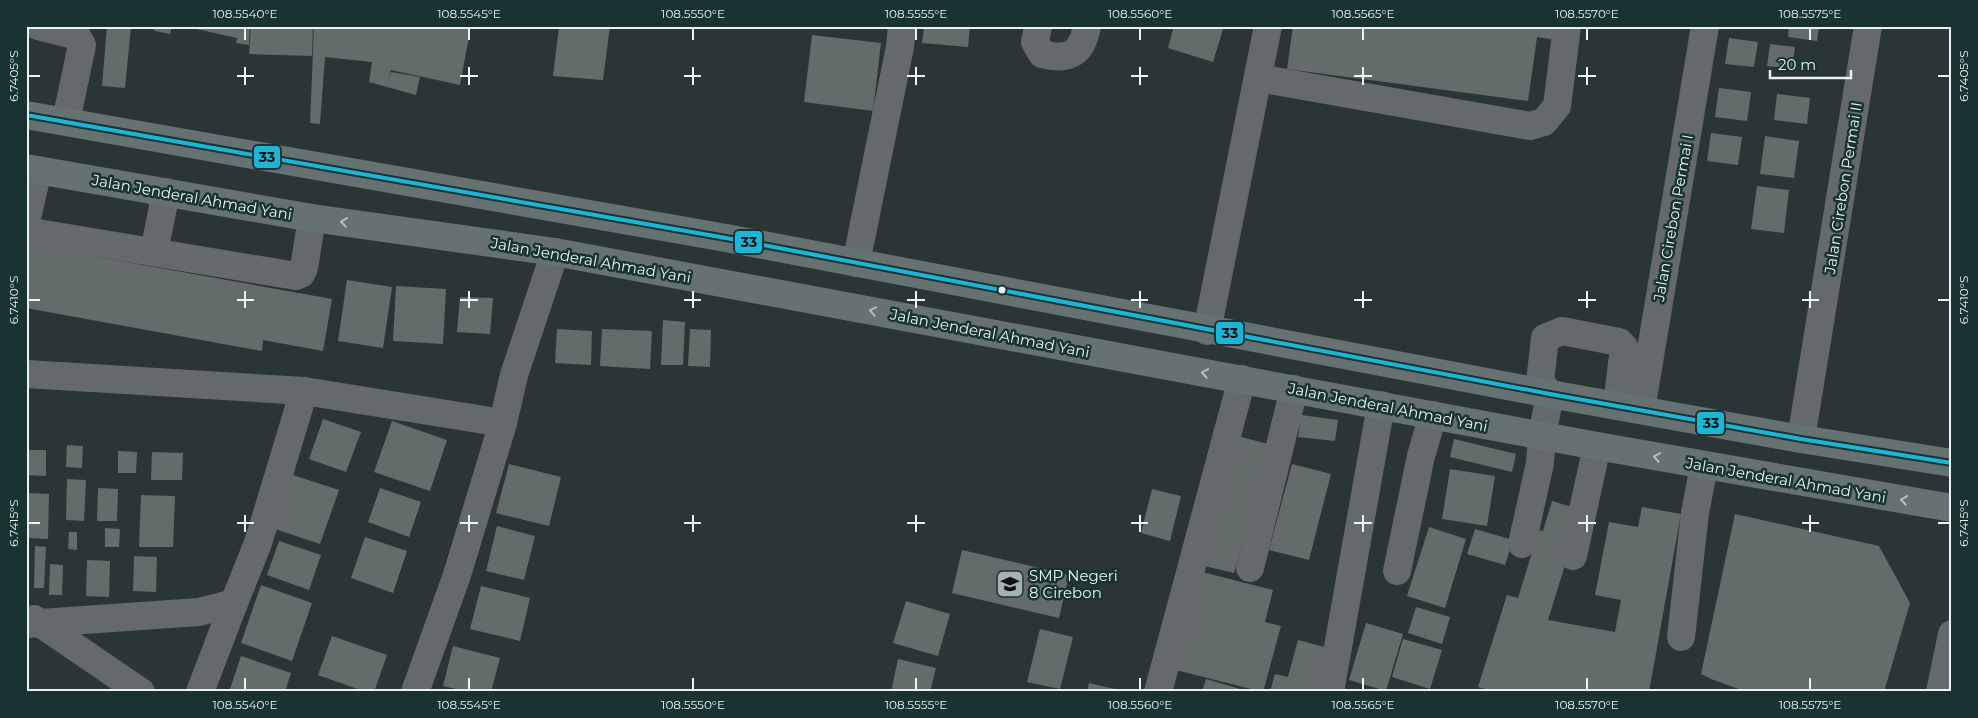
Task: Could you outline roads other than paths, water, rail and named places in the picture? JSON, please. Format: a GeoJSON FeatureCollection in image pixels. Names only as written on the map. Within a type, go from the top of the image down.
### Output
{"type":"FeatureCollection","features":[{"type":"Feature","properties":{"kind":"highway"},"geometry":{"type":"LineString","coordinates":[[26,115],[856,263],[1207,331],[1550,394],[1801,439],[1952,463]]}},
{"type":"Feature","properties":{"kind":"highway","name":"Jalan Jenderal Ahmad Yani"},"geometry":{"type":"LineString","coordinates":[[32,169],[312,218],[555,252],[1704,466],[1952,508]]}},
{"type":"Feature","properties":{"kind":"street"},"geometry":{"type":"LineString","coordinates":[[38,26],[77,36],[81,40],[82,45],[66,121]]}},
{"type":"Feature","properties":{"kind":"street"},"geometry":{"type":"LineString","coordinates":[[856,263],[900,46],[902,26]]}},
{"type":"Feature","properties":{"kind":"street"},"geometry":{"type":"LineString","coordinates":[[1038,26],[1035,42],[1042,54],[1060,59],[1077,51],[1085,39],[1087,26]]}},
{"type":"Feature","properties":{"kind":"street"},"geometry":{"type":"LineString","coordinates":[[1207,331],[1268,26]]}},
{"type":"Feature","properties":{"kind":"street"},"geometry":{"type":"LineString","coordinates":[[1258,78],[1530,126],[1544,122],[1557,106],[1567,26]]}},
{"type":"Feature","properties":{"kind":"street","name":"Jalan Cirebon Permai I"},"geometry":{"type":"LineString","coordinates":[[1629,408],[1705,26]]}},
{"type":"Feature","properties":{"kind":"street","name":"Jalan Cirebon Permai II"},"geometry":{"type":"LineString","coordinates":[[1801,439],[1868,26]]}},
{"type":"Feature","properties":{"kind":"street"},"geometry":{"type":"LineString","coordinates":[[26,222],[32,169]]}},
{"type":"Feature","properties":{"kind":"street"},"geometry":{"type":"LineString","coordinates":[[154,252],[166,192]]}},
{"type":"Feature","properties":{"kind":"street"},"geometry":{"type":"LineString","coordinates":[[26,231],[296,276],[301,274],[304,268],[312,218]]}},
{"type":"Feature","properties":{"kind":"street"},"geometry":{"type":"LineString","coordinates":[[415,692],[457,575],[502,423],[514,375],[555,252]]}},
{"type":"Feature","properties":{"kind":"street"},"geometry":{"type":"LineString","coordinates":[[1522,544],[1540,462],[1542,436],[1550,394],[1540,382],[1545,338],[1562,331],[1619,342],[1624,347],[1629,408]]}},
{"type":"Feature","properties":{"kind":"street"},"geometry":{"type":"LineString","coordinates":[[26,374],[304,391],[502,423]]}},
{"type":"Feature","properties":{"kind":"street"},"geometry":{"type":"LineString","coordinates":[[1158,692],[1242,379]]}},
{"type":"Feature","properties":{"kind":"street"},"geometry":{"type":"LineString","coordinates":[[1250,568],[1294,389]]}},
{"type":"Feature","properties":{"kind":"street"},"geometry":{"type":"LineString","coordinates":[[200,692],[258,543],[304,391]]}},
{"type":"Feature","properties":{"kind":"street"},"geometry":{"type":"LineString","coordinates":[[1330,692],[1381,405]]}},
{"type":"Feature","properties":{"kind":"street"},"geometry":{"type":"LineString","coordinates":[[1397,571],[1432,415]]}},
{"type":"Feature","properties":{"kind":"street"},"geometry":{"type":"LineString","coordinates":[[1573,556],[1597,446]]}},
{"type":"Feature","properties":{"kind":"street"},"geometry":{"type":"LineString","coordinates":[[1681,637],[1695,513],[1704,466]]}},
{"type":"Feature","properties":{"kind":"street"},"geometry":{"type":"LineString","coordinates":[[30,620],[199,612],[234,603]]}},
{"type":"Feature","properties":{"kind":"street"},"geometry":{"type":"LineString","coordinates":[[30,620],[141,692]]}},
{"type":"Feature","properties":{"kind":"street"},"geometry":{"type":"LineString","coordinates":[[1940,692],[1952,634]]}},
{"type":"Feature","properties":{"kind":"place","name":"SMP Negeri 8 Cirebon"},"geometry":{"type":"Point","coordinates":[1010,584]}}]}
